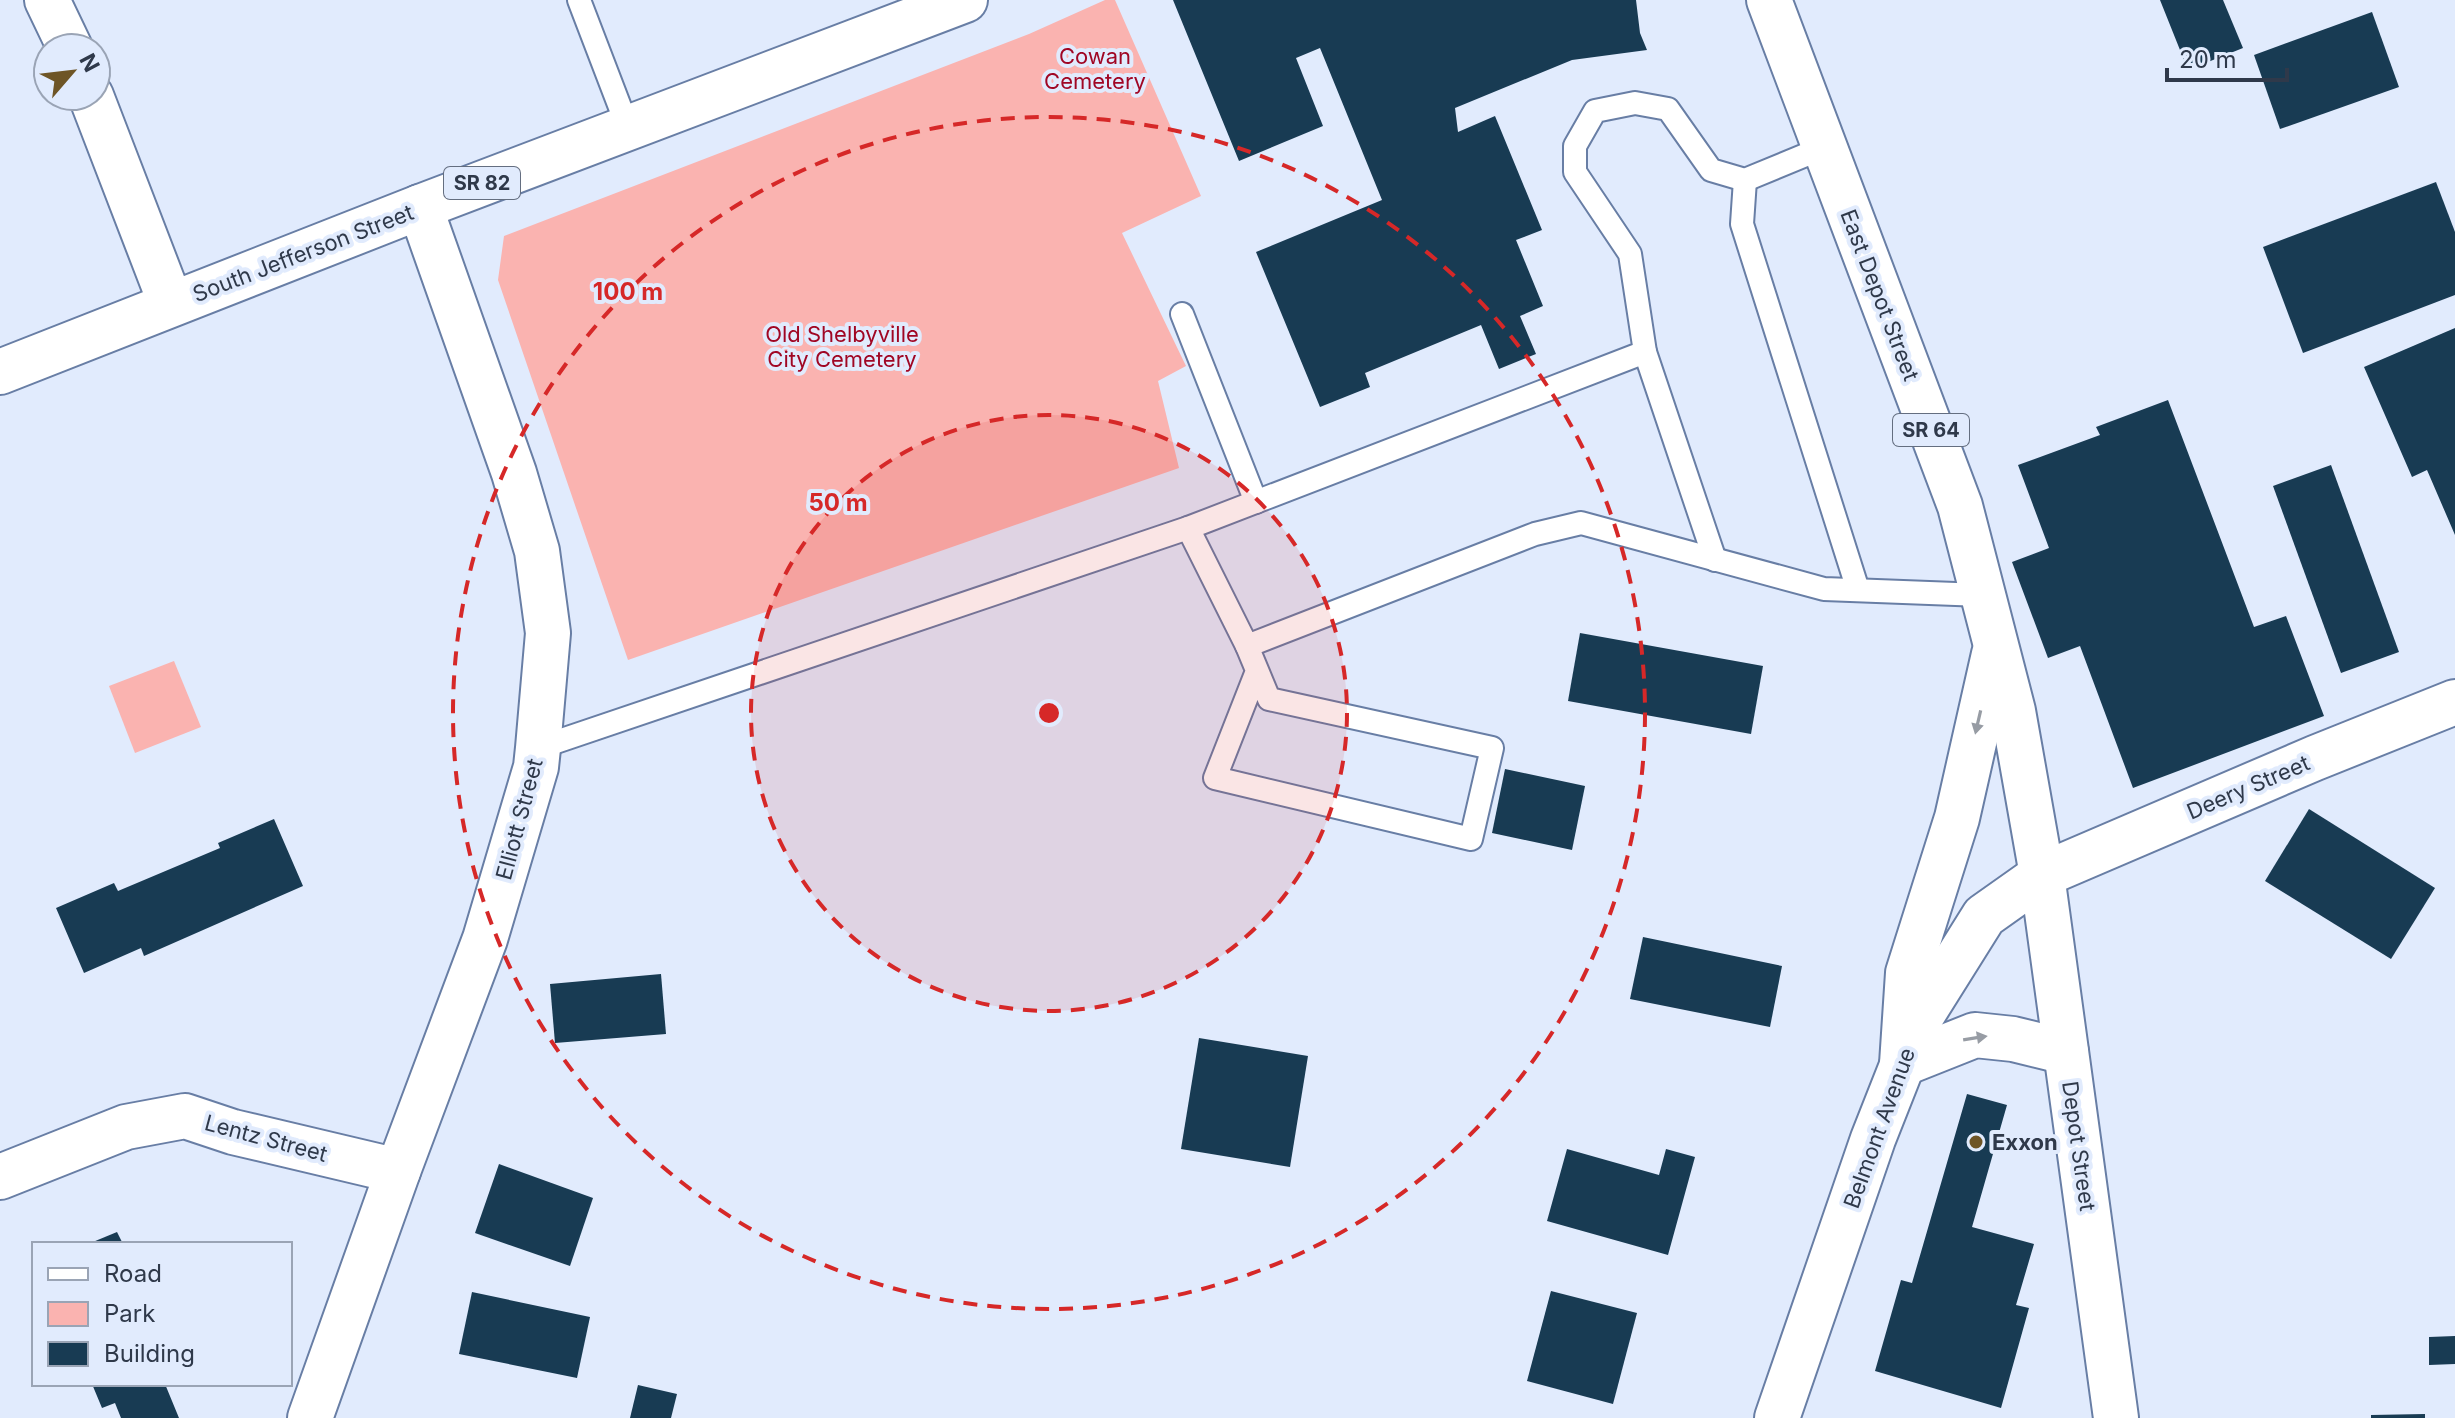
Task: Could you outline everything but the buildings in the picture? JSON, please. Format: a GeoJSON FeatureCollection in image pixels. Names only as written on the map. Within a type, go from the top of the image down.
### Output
{"type":"FeatureCollection","features":[{"type":"Feature","properties":{"kind":"main road"},"geometry":{"type":"LineString","coordinates":[[47,0],[62,32]]}},
{"type":"Feature","properties":{"kind":"main road","name":"South Jefferson Street"},"geometry":{"type":"LineString","coordinates":[[0,372],[420,207],[965,0]]}},
{"type":"Feature","properties":{"kind":"main road","name":"East Depot Street"},"geometry":{"type":"LineString","coordinates":[[1769,0],[1960,506],[2013,711],[2042,875]]}},
{"type":"Feature","properties":{"kind":"main road"},"geometry":{"type":"LineString","coordinates":[[97,112],[171,304]]}},
{"type":"Feature","properties":{"kind":"main road","name":"Elliott Street"},"geometry":{"type":"LineString","coordinates":[[310,1418],[485,939],[536,767],[538,748],[548,633],[537,551],[514,473],[420,207]]}},
{"type":"Feature","properties":{"kind":"main road"},"geometry":{"type":"LineString","coordinates":[[1996,646],[1957,818],[1908,973],[1902,1064],[1975,1035],[2013,1039],[2066,1052]]}},
{"type":"Feature","properties":{"kind":"main road","name":"Deery Street"},"geometry":{"type":"LineString","coordinates":[[2042,875],[2315,758],[2455,702]]}},
{"type":"Feature","properties":{"kind":"main road","name":"Depot Street"},"geometry":{"type":"LineString","coordinates":[[2042,875],[2116,1418]]}},
{"type":"Feature","properties":{"kind":"main road","name":"Belmont Avenue"},"geometry":{"type":"LineString","coordinates":[[1777,1418],[1873,1139],[1922,1015],[1984,916],[2042,875]]}},
{"type":"Feature","properties":{"kind":"main road","name":"Lentz Street"},"geometry":{"type":"LineString","coordinates":[[0,1177],[126,1127],[185,1116],[233,1132],[398,1171]]}},
{"type":"Feature","properties":{"kind":"lane"},"geometry":{"type":"LineString","coordinates":[[579,0],[628,128]]}},
{"type":"Feature","properties":{"kind":"lane"},"geometry":{"type":"LineString","coordinates":[[1715,560],[1645,352],[1630,254],[1575,172],[1575,146],[1595,111],[1635,103],[1668,109],[1711,170],[1745,180],[1825,147]]}},
{"type":"Feature","properties":{"kind":"lane"},"geometry":{"type":"LineString","coordinates":[[1745,180],[1742,224],[1858,590]]}},
{"type":"Feature","properties":{"kind":"lane"},"geometry":{"type":"LineString","coordinates":[[1182,314],[1256,502]]}},
{"type":"Feature","properties":{"kind":"lane"},"geometry":{"type":"LineString","coordinates":[[538,748],[1188,528],[1645,352]]}},
{"type":"Feature","properties":{"kind":"lane"},"geometry":{"type":"LineString","coordinates":[[1247,646],[1535,534],[1581,523],[1824,589],[1982,595]]}},
{"type":"Feature","properties":{"kind":"lane"},"geometry":{"type":"LineString","coordinates":[[1188,528],[1247,646],[1269,699],[1492,748],[1471,839],[1215,778],[1257,671]]}},
{"type":"Feature","properties":{"kind":"green space","name":"Old Shelbyville City Cemetery"},"geometry":{"type":"Polygon","coordinates":[[[1105,0],[1115,0],[1201,196],[1122,233],[1186,366],[1158,381],[1179,468],[628,660],[498,280],[504,236],[1029,34],[1105,0]]]}},
{"type":"Feature","properties":{"kind":"green space"},"geometry":{"type":"Polygon","coordinates":[[[174,661],[201,727],[135,753],[109,686],[174,661]]]}},
{"type":"Feature","properties":{"kind":"place","name":"Exxon"},"geometry":{"type":"Point","coordinates":[1976,1142]}},
{"type":"Feature","properties":{"kind":"park label","name":"Cowan Cemetery"},"geometry":{"type":"Point","coordinates":[1095,68]}}]}
